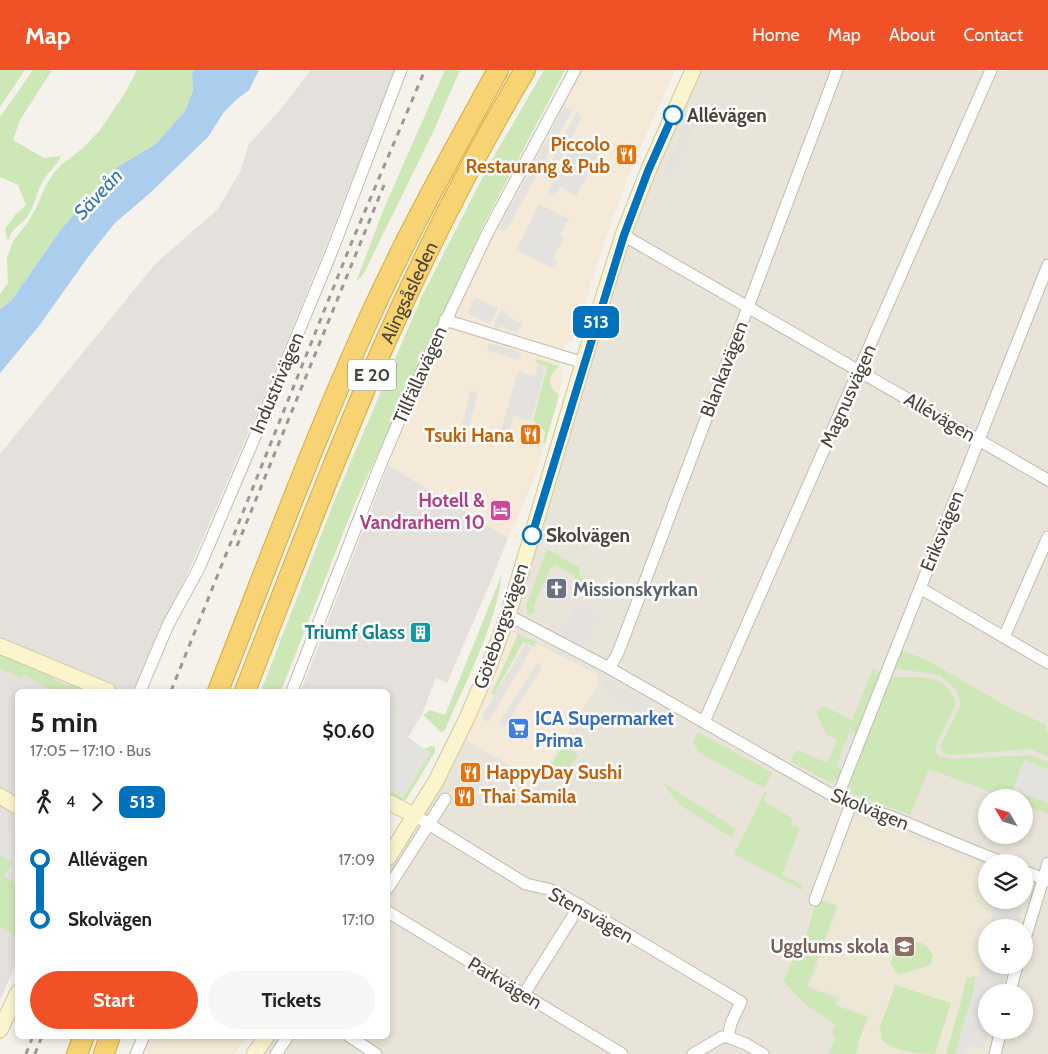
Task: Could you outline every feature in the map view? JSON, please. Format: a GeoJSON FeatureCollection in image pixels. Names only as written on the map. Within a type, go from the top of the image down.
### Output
{"type":"FeatureCollection","features":[{"type":"Feature","properties":{"kind":"highway","name":"E 20"},"geometry":{"type":"LineString","coordinates":[[219,689],[312,452],[372,312],[433,188],[498,70]]}},
{"type":"Feature","properties":{"kind":"highway","name":"Alingsåsleden"},"geometry":{"type":"LineString","coordinates":[[246,689],[331,471],[388,335],[450,208],[525,70]]}},
{"type":"Feature","properties":{"kind":"highway"},"geometry":{"type":"LineString","coordinates":[[78,1054],[83,1039]]}},
{"type":"Feature","properties":{"kind":"highway"},"geometry":{"type":"LineString","coordinates":[[104,1054],[109,1039]]}},
{"type":"Feature","properties":{"kind":"street","name":"Industrivägen"},"geometry":{"type":"LineString","coordinates":[[141,689],[168,625],[199,568],[260,424],[332,251],[401,70]]}},
{"type":"Feature","properties":{"kind":"street","name":"Tillfällavägen"},"geometry":{"type":"LineString","coordinates":[[293,689],[377,473],[445,320],[487,234],[575,70]]}},
{"type":"Feature","properties":{"kind":"street","name":"Göteborgsvägen"},"geometry":{"type":"LineString","coordinates":[[390,855],[436,781],[454,746],[488,669],[508,615],[624,235],[648,171],[693,70]]}},
{"type":"Feature","properties":{"kind":"street","name":"Blankavägen"},"geometry":{"type":"LineString","coordinates":[[610,668],[620,648],[838,70]]}},
{"type":"Feature","properties":{"kind":"street","name":"Magnusvägen"},"geometry":{"type":"LineString","coordinates":[[704,722],[991,70]]}},
{"type":"Feature","properties":{"kind":"street","name":"Allévägen"},"geometry":{"type":"LineString","coordinates":[[624,235],[1048,480]]}},
{"type":"Feature","properties":{"kind":"street","name":"Eriksvägen"},"geometry":{"type":"LineString","coordinates":[[837,798],[1048,265]]}},
{"type":"Feature","properties":{"kind":"street"},"geometry":{"type":"LineString","coordinates":[[445,320],[584,363]]}},
{"type":"Feature","properties":{"kind":"street"},"geometry":{"type":"LineString","coordinates":[[1004,637],[1048,537]]}},
{"type":"Feature","properties":{"kind":"street"},"geometry":{"type":"LineString","coordinates":[[920,588],[1048,662]]}},
{"type":"Feature","properties":{"kind":"street","name":"Skolvägen"},"geometry":{"type":"LineString","coordinates":[[508,615],[610,668],[837,798],[889,816],[982,854]]}},
{"type":"Feature","properties":{"kind":"street"},"geometry":{"type":"LineString","coordinates":[[0,646],[103,689]]}},
{"type":"Feature","properties":{"kind":"street"},"geometry":{"type":"LineString","coordinates":[[0,796],[15,805]]}},
{"type":"Feature","properties":{"kind":"street"},"geometry":{"type":"LineString","coordinates":[[390,885],[446,799]]}},
{"type":"Feature","properties":{"kind":"street"},"geometry":{"type":"LineString","coordinates":[[390,803],[414,815]]}},
{"type":"Feature","properties":{"kind":"street"},"geometry":{"type":"LineString","coordinates":[[814,900],[851,804]]}},
{"type":"Feature","properties":{"kind":"street","name":"Stensvägen"},"geometry":{"type":"LineString","coordinates":[[414,815],[526,884],[556,892],[580,905],[741,1002],[731,1023],[728,1037]]}},
{"type":"Feature","properties":{"kind":"street"},"geometry":{"type":"LineString","coordinates":[[1032,919],[1045,880],[1048,862]]}},
{"type":"Feature","properties":{"kind":"street"},"geometry":{"type":"LineString","coordinates":[[1033,875],[1045,880]]}},
{"type":"Feature","properties":{"kind":"street"},"geometry":{"type":"LineString","coordinates":[[524,994],[580,905]]}},
{"type":"Feature","properties":{"kind":"street","name":"Parkvägen"},"geometry":{"type":"LineString","coordinates":[[390,913],[622,1054]]}},
{"type":"Feature","properties":{"kind":"street"},"geometry":{"type":"LineString","coordinates":[[0,1030],[15,998]]}},
{"type":"Feature","properties":{"kind":"street"},"geometry":{"type":"LineString","coordinates":[[693,1054],[722,1037],[728,1037],[746,1044],[763,1054]]}},
{"type":"Feature","properties":{"kind":"street"},"geometry":{"type":"LineString","coordinates":[[136,1054],[143,1039]]}},
{"type":"Feature","properties":{"kind":"street"},"geometry":{"type":"LineString","coordinates":[[254,1054],[265,1039]]}},
{"type":"Feature","properties":{"kind":"street"},"geometry":{"type":"LineString","coordinates":[[276,1054],[286,1039]]}},
{"type":"Feature","properties":{"kind":"street"},"geometry":{"type":"LineString","coordinates":[[354,1039],[376,1054]]}},
{"type":"Feature","properties":{"kind":"street"},"geometry":{"type":"LineString","coordinates":[[995,1054],[999,1039]]}},
{"type":"Feature","properties":{"kind":"shaded area"},"geometry":{"type":"Polygon","coordinates":[[[311,70],[395,70],[268,387],[194,559],[135,689],[15,689],[15,966],[0,1000],[0,454],[156,263],[217,210],[240,172],[249,144],[280,110],[311,70]]]}},
{"type":"Feature","properties":{"kind":"shaded area"},"geometry":{"type":"Polygon","coordinates":[[[581,70],[675,70],[630,172],[608,232],[574,339],[565,344],[560,367],[564,372],[557,404],[536,474],[508,538],[388,465],[406,418],[488,243],[581,70]]]}},
{"type":"Feature","properties":{"kind":"shaded area"},"geometry":{"type":"Polygon","coordinates":[[[698,70],[1048,70],[1048,1054],[257,1054],[268,1039],[390,1039],[390,861],[463,737],[537,782],[596,688],[598,675],[510,631],[625,239],[698,70]]]}},
{"type":"Feature","properties":{"kind":"shaded area"},"geometry":{"type":"Polygon","coordinates":[[[564,107],[573,109],[506,231],[498,230],[564,107]]]}},
{"type":"Feature","properties":{"kind":"shaded area"},"geometry":{"type":"Polygon","coordinates":[[[692,110],[699,113],[686,145],[678,141],[692,110]]]}},
{"type":"Feature","properties":{"kind":"shaded area"},"geometry":{"type":"Polygon","coordinates":[[[577,112],[582,118],[548,182],[543,176],[577,112]]]}},
{"type":"Feature","properties":{"kind":"shaded area"},"geometry":{"type":"Polygon","coordinates":[[[577,137],[593,146],[591,150],[599,154],[576,196],[560,187],[554,197],[547,193],[577,137]]]}},
{"type":"Feature","properties":{"kind":"shaded area"},"geometry":{"type":"Polygon","coordinates":[[[679,144],[686,149],[668,180],[661,176],[679,144]]]}},
{"type":"Feature","properties":{"kind":"shaded area"},"geometry":{"type":"Polygon","coordinates":[[[539,204],[569,219],[560,235],[564,237],[553,258],[558,261],[554,269],[516,250],[539,204]]]}},
{"type":"Feature","properties":{"kind":"shaded area"},"geometry":{"type":"Polygon","coordinates":[[[475,297],[498,309],[490,324],[467,313],[475,297]]]}},
{"type":"Feature","properties":{"kind":"shaded area"},"geometry":{"type":"Polygon","coordinates":[[[501,309],[508,313],[507,316],[522,324],[517,334],[502,326],[499,330],[493,326],[501,309]]]}},
{"type":"Feature","properties":{"kind":"shaded area"},"geometry":{"type":"Polygon","coordinates":[[[489,343],[521,352],[518,360],[487,350],[489,343]]]}},
{"type":"Feature","properties":{"kind":"shaded area"},"geometry":{"type":"Polygon","coordinates":[[[538,365],[546,367],[531,421],[514,416],[509,433],[501,430],[518,371],[535,376],[538,365]]]}},
{"type":"Feature","properties":{"kind":"shaded area"},"geometry":{"type":"Polygon","coordinates":[[[471,390],[478,394],[465,440],[459,436],[471,390]]]}},
{"type":"Feature","properties":{"kind":"shaded area"},"geometry":{"type":"Polygon","coordinates":[[[388,465],[508,538],[447,683],[436,678],[422,714],[390,768],[390,689],[302,689],[388,465]]]}},
{"type":"Feature","properties":{"kind":"shaded area"},"geometry":{"type":"Polygon","coordinates":[[[577,604],[601,618],[584,647],[560,633],[577,604]]]}},
{"type":"Feature","properties":{"kind":"shaded area"},"geometry":{"type":"Polygon","coordinates":[[[510,631],[598,675],[596,688],[537,782],[463,737],[510,631]]]}},
{"type":"Feature","properties":{"kind":"shaded area"},"geometry":{"type":"Polygon","coordinates":[[[525,644],[532,648],[488,722],[481,718],[525,644]]]}},
{"type":"Feature","properties":{"kind":"shaded area"},"geometry":{"type":"Polygon","coordinates":[[[537,663],[543,666],[505,726],[499,723],[537,663]]]}},
{"type":"Feature","properties":{"kind":"shaded area"},"geometry":{"type":"Polygon","coordinates":[[[606,680],[673,718],[667,728],[601,690],[606,680]]]}},
{"type":"Feature","properties":{"kind":"shaded area"},"geometry":{"type":"Polygon","coordinates":[[[390,707],[412,716],[395,757],[390,755],[390,707]]]}},
{"type":"Feature","properties":{"kind":"shaded area"},"geometry":{"type":"Polygon","coordinates":[[[850,731],[858,734],[843,770],[836,767],[850,731]]]}},
{"type":"Feature","properties":{"kind":"shaded area"},"geometry":{"type":"Polygon","coordinates":[[[408,737],[430,753],[403,797],[390,789],[390,768],[408,737]]]}},
{"type":"Feature","properties":{"kind":"shaded area"},"geometry":{"type":"Polygon","coordinates":[[[1024,760],[1048,770],[1048,803],[1033,797],[1033,789],[1013,789],[1024,760]]]}},
{"type":"Feature","properties":{"kind":"shaded area","name":"Ugglums skola"},"geometry":{"type":"Polygon","coordinates":[[[853,815],[978,862],[978,909],[1025,909],[1023,919],[978,919],[978,974],[1010,974],[1007,984],[978,984],[978,1039],[994,1039],[990,1054],[855,1054],[859,1048],[857,1046],[868,1015],[848,1008],[849,1005],[839,1002],[841,996],[811,985],[839,905],[821,899],[827,872],[853,815]]]}},
{"type":"Feature","properties":{"kind":"shaded area"},"geometry":{"type":"Polygon","coordinates":[[[9,830],[15,834],[15,884],[4,876],[12,862],[0,855],[0,846],[9,830]]]}},
{"type":"Feature","properties":{"kind":"shaded area"},"geometry":{"type":"Polygon","coordinates":[[[995,909],[1023,909],[1020,919],[991,919],[995,909]]]}},
{"type":"Feature","properties":{"kind":"shaded area"},"geometry":{"type":"Polygon","coordinates":[[[979,974],[1006,974],[1003,984],[978,984],[978,1039],[987,1039],[984,1049],[967,1044],[964,1054],[955,1053],[979,974]]]}},
{"type":"Feature","properties":{"kind":"shaded area"},"geometry":{"type":"Polygon","coordinates":[[[146,1039],[247,1039],[234,1054],[138,1054],[146,1039]]]}},
{"type":"Feature","properties":{"kind":"green space"},"geometry":{"type":"Polygon","coordinates":[[[0,70],[25,70],[0,107],[0,70]]]}},
{"type":"Feature","properties":{"kind":"green space"},"geometry":{"type":"Polygon","coordinates":[[[33,70],[52,70],[20,120],[13,140],[44,158],[61,156],[41,185],[30,213],[14,229],[8,241],[5,229],[16,214],[26,205],[18,185],[0,177],[0,117],[33,70]]]}},
{"type":"Feature","properties":{"kind":"green space"},"geometry":{"type":"Polygon","coordinates":[[[137,70],[195,70],[192,73],[193,91],[185,111],[156,144],[114,169],[101,190],[85,202],[62,228],[11,301],[0,309],[0,294],[8,283],[7,258],[13,241],[28,222],[54,173],[83,148],[100,130],[125,93],[137,70]]]}},
{"type":"Feature","properties":{"kind":"green space"},"geometry":{"type":"Polygon","coordinates":[[[445,70],[460,70],[434,130],[364,273],[356,282],[384,208],[445,70]]]}},
{"type":"Feature","properties":{"kind":"green space"},"geometry":{"type":"Polygon","coordinates":[[[544,70],[565,70],[483,226],[355,503],[282,689],[262,689],[337,494],[422,296],[490,163],[544,70]]]}},
{"type":"Feature","properties":{"kind":"green space"},"geometry":{"type":"Polygon","coordinates":[[[536,359],[559,366],[553,373],[550,381],[552,388],[559,395],[545,444],[543,443],[545,433],[541,426],[533,421],[547,367],[535,362],[536,359]]]}},
{"type":"Feature","properties":{"kind":"green space"},"geometry":{"type":"Polygon","coordinates":[[[547,549],[580,568],[579,574],[584,579],[582,584],[577,583],[574,575],[556,565],[551,567],[534,605],[534,613],[528,615],[526,606],[547,549]]]}},
{"type":"Feature","properties":{"kind":"green space"},"geometry":{"type":"Polygon","coordinates":[[[502,574],[493,615],[486,634],[445,730],[441,732],[423,715],[430,710],[445,715],[502,574]]]}},
{"type":"Feature","properties":{"kind":"green space"},"geometry":{"type":"Polygon","coordinates":[[[518,634],[536,642],[535,647],[523,642],[494,695],[491,694],[518,634]]]}},
{"type":"Feature","properties":{"kind":"green space"},"geometry":{"type":"Polygon","coordinates":[[[898,649],[927,660],[1013,710],[1047,725],[1045,731],[1048,733],[1048,757],[1030,749],[945,754],[941,749],[941,744],[961,705],[957,691],[940,675],[893,668],[898,649]]]}},
{"type":"Feature","properties":{"kind":"green space"},"geometry":{"type":"Polygon","coordinates":[[[0,652],[55,675],[53,679],[69,686],[72,683],[86,689],[50,689],[24,675],[20,678],[0,668],[0,652]]]}},
{"type":"Feature","properties":{"kind":"green space"},"geometry":{"type":"Polygon","coordinates":[[[873,669],[880,672],[858,734],[850,731],[836,766],[843,770],[837,779],[830,782],[790,761],[797,750],[827,763],[837,740],[826,734],[817,711],[824,706],[852,720],[873,669]]]}},
{"type":"Feature","properties":{"kind":"green space"},"geometry":{"type":"Polygon","coordinates":[[[893,677],[922,677],[939,681],[951,693],[956,703],[937,743],[935,749],[938,756],[952,759],[1028,755],[1048,762],[1048,770],[1024,760],[1013,789],[983,789],[929,769],[910,815],[850,793],[851,777],[887,686],[893,677]]]}},
{"type":"Feature","properties":{"kind":"green space"},"geometry":{"type":"Polygon","coordinates":[[[698,732],[772,773],[764,788],[699,753],[693,742],[698,732]]]}},
{"type":"Feature","properties":{"kind":"green space"},"geometry":{"type":"Polygon","coordinates":[[[564,745],[578,755],[566,774],[551,765],[564,745]]]}},
{"type":"Feature","properties":{"kind":"green space"},"geometry":{"type":"Polygon","coordinates":[[[431,746],[435,747],[435,752],[406,800],[390,796],[390,790],[403,797],[430,753],[424,749],[431,746]]]}},
{"type":"Feature","properties":{"kind":"green space"},"geometry":{"type":"Polygon","coordinates":[[[662,782],[736,829],[731,837],[680,805],[662,782]]]}},
{"type":"Feature","properties":{"kind":"green space"},"geometry":{"type":"Polygon","coordinates":[[[765,792],[767,793],[764,801],[793,819],[791,824],[800,828],[782,875],[803,885],[802,890],[734,854],[765,792]]]}},
{"type":"Feature","properties":{"kind":"green space"},"geometry":{"type":"Polygon","coordinates":[[[1033,797],[1048,803],[1048,814],[1033,808],[1033,797]]]}},
{"type":"Feature","properties":{"kind":"green space"},"geometry":{"type":"Polygon","coordinates":[[[0,855],[12,862],[4,876],[15,884],[15,936],[0,926],[0,855]]]}},
{"type":"Feature","properties":{"kind":"green space"},"geometry":{"type":"Polygon","coordinates":[[[817,899],[837,906],[807,987],[837,998],[835,1005],[868,1017],[857,1046],[859,1048],[855,1054],[828,1054],[836,1038],[831,1034],[836,1025],[806,1005],[783,981],[807,933],[817,899]]]}},
{"type":"Feature","properties":{"kind":"green space"},"geometry":{"type":"Polygon","coordinates":[[[914,942],[920,942],[927,947],[933,956],[931,963],[928,966],[898,975],[890,963],[895,952],[914,942]]]}},
{"type":"Feature","properties":{"kind":"green space"},"geometry":{"type":"Polygon","coordinates":[[[976,976],[974,990],[956,1053],[959,1054],[946,1054],[966,979],[976,976]]]}},
{"type":"Feature","properties":{"kind":"green space"},"geometry":{"type":"Polygon","coordinates":[[[895,985],[951,1003],[935,1054],[898,1049],[880,1038],[882,1033],[879,1030],[895,985]]]}},
{"type":"Feature","properties":{"kind":"water","name":"Säveån"},"geometry":{"type":"Polygon","coordinates":[[[195,70],[259,70],[249,90],[224,112],[208,137],[149,194],[115,223],[88,257],[39,326],[0,373],[0,309],[11,301],[62,228],[85,202],[101,190],[114,169],[156,144],[185,111],[193,91],[192,73],[195,70]]]}},
{"type":"Feature","properties":{"kind":"railway"},"geometry":{"type":"LineString","coordinates":[[172,689],[351,244],[425,70]]}},
{"type":"Feature","properties":{"kind":"railway"},"geometry":{"type":"LineString","coordinates":[[237,546],[384,185]]}},
{"type":"Feature","properties":{"kind":"railway"},"geometry":{"type":"LineString","coordinates":[[26,1054],[32,1039]]}},
{"type":"Feature","properties":{"kind":"railway"},"geometry":{"type":"LineString","coordinates":[[35,1054],[41,1039]]}},
{"type":"Feature","properties":{"kind":"bus line","name":"513"},"geometry":{"type":"LineString","coordinates":[[532,535],[624,235],[648,171],[673,115]]}},
{"type":"Feature","properties":{"kind":"place","name":"Allévägen"},"geometry":{"type":"Point","coordinates":[673,115]}},
{"type":"Feature","properties":{"kind":"place","name":"Piccolo Restaurang & Pub"},"geometry":{"type":"Point","coordinates":[626,155]}},
{"type":"Feature","properties":{"kind":"place","name":"Tsuki Hana"},"geometry":{"type":"Point","coordinates":[530,435]}},
{"type":"Feature","properties":{"kind":"place","name":"Hotell & Vandrarhem 10"},"geometry":{"type":"Point","coordinates":[501,511]}},
{"type":"Feature","properties":{"kind":"place","name":"Skolvägen"},"geometry":{"type":"Point","coordinates":[532,535]}},
{"type":"Feature","properties":{"kind":"place","name":"Missionskyrkan"},"geometry":{"type":"Point","coordinates":[557,589]}},
{"type":"Feature","properties":{"kind":"place","name":"Triumf Glass"},"geometry":{"type":"Point","coordinates":[421,632]}},
{"type":"Feature","properties":{"kind":"place","name":"ICA Supermarket Prima"},"geometry":{"type":"Point","coordinates":[519,729]}},
{"type":"Feature","properties":{"kind":"place","name":"HappyDay Sushi"},"geometry":{"type":"Point","coordinates":[470,772]}},
{"type":"Feature","properties":{"kind":"place","name":"Thai Samila"},"geometry":{"type":"Point","coordinates":[465,796]}},
{"type":"Feature","properties":{"kind":"place","name":"Ugglums skola"},"geometry":{"type":"Point","coordinates":[905,946]}}]}
